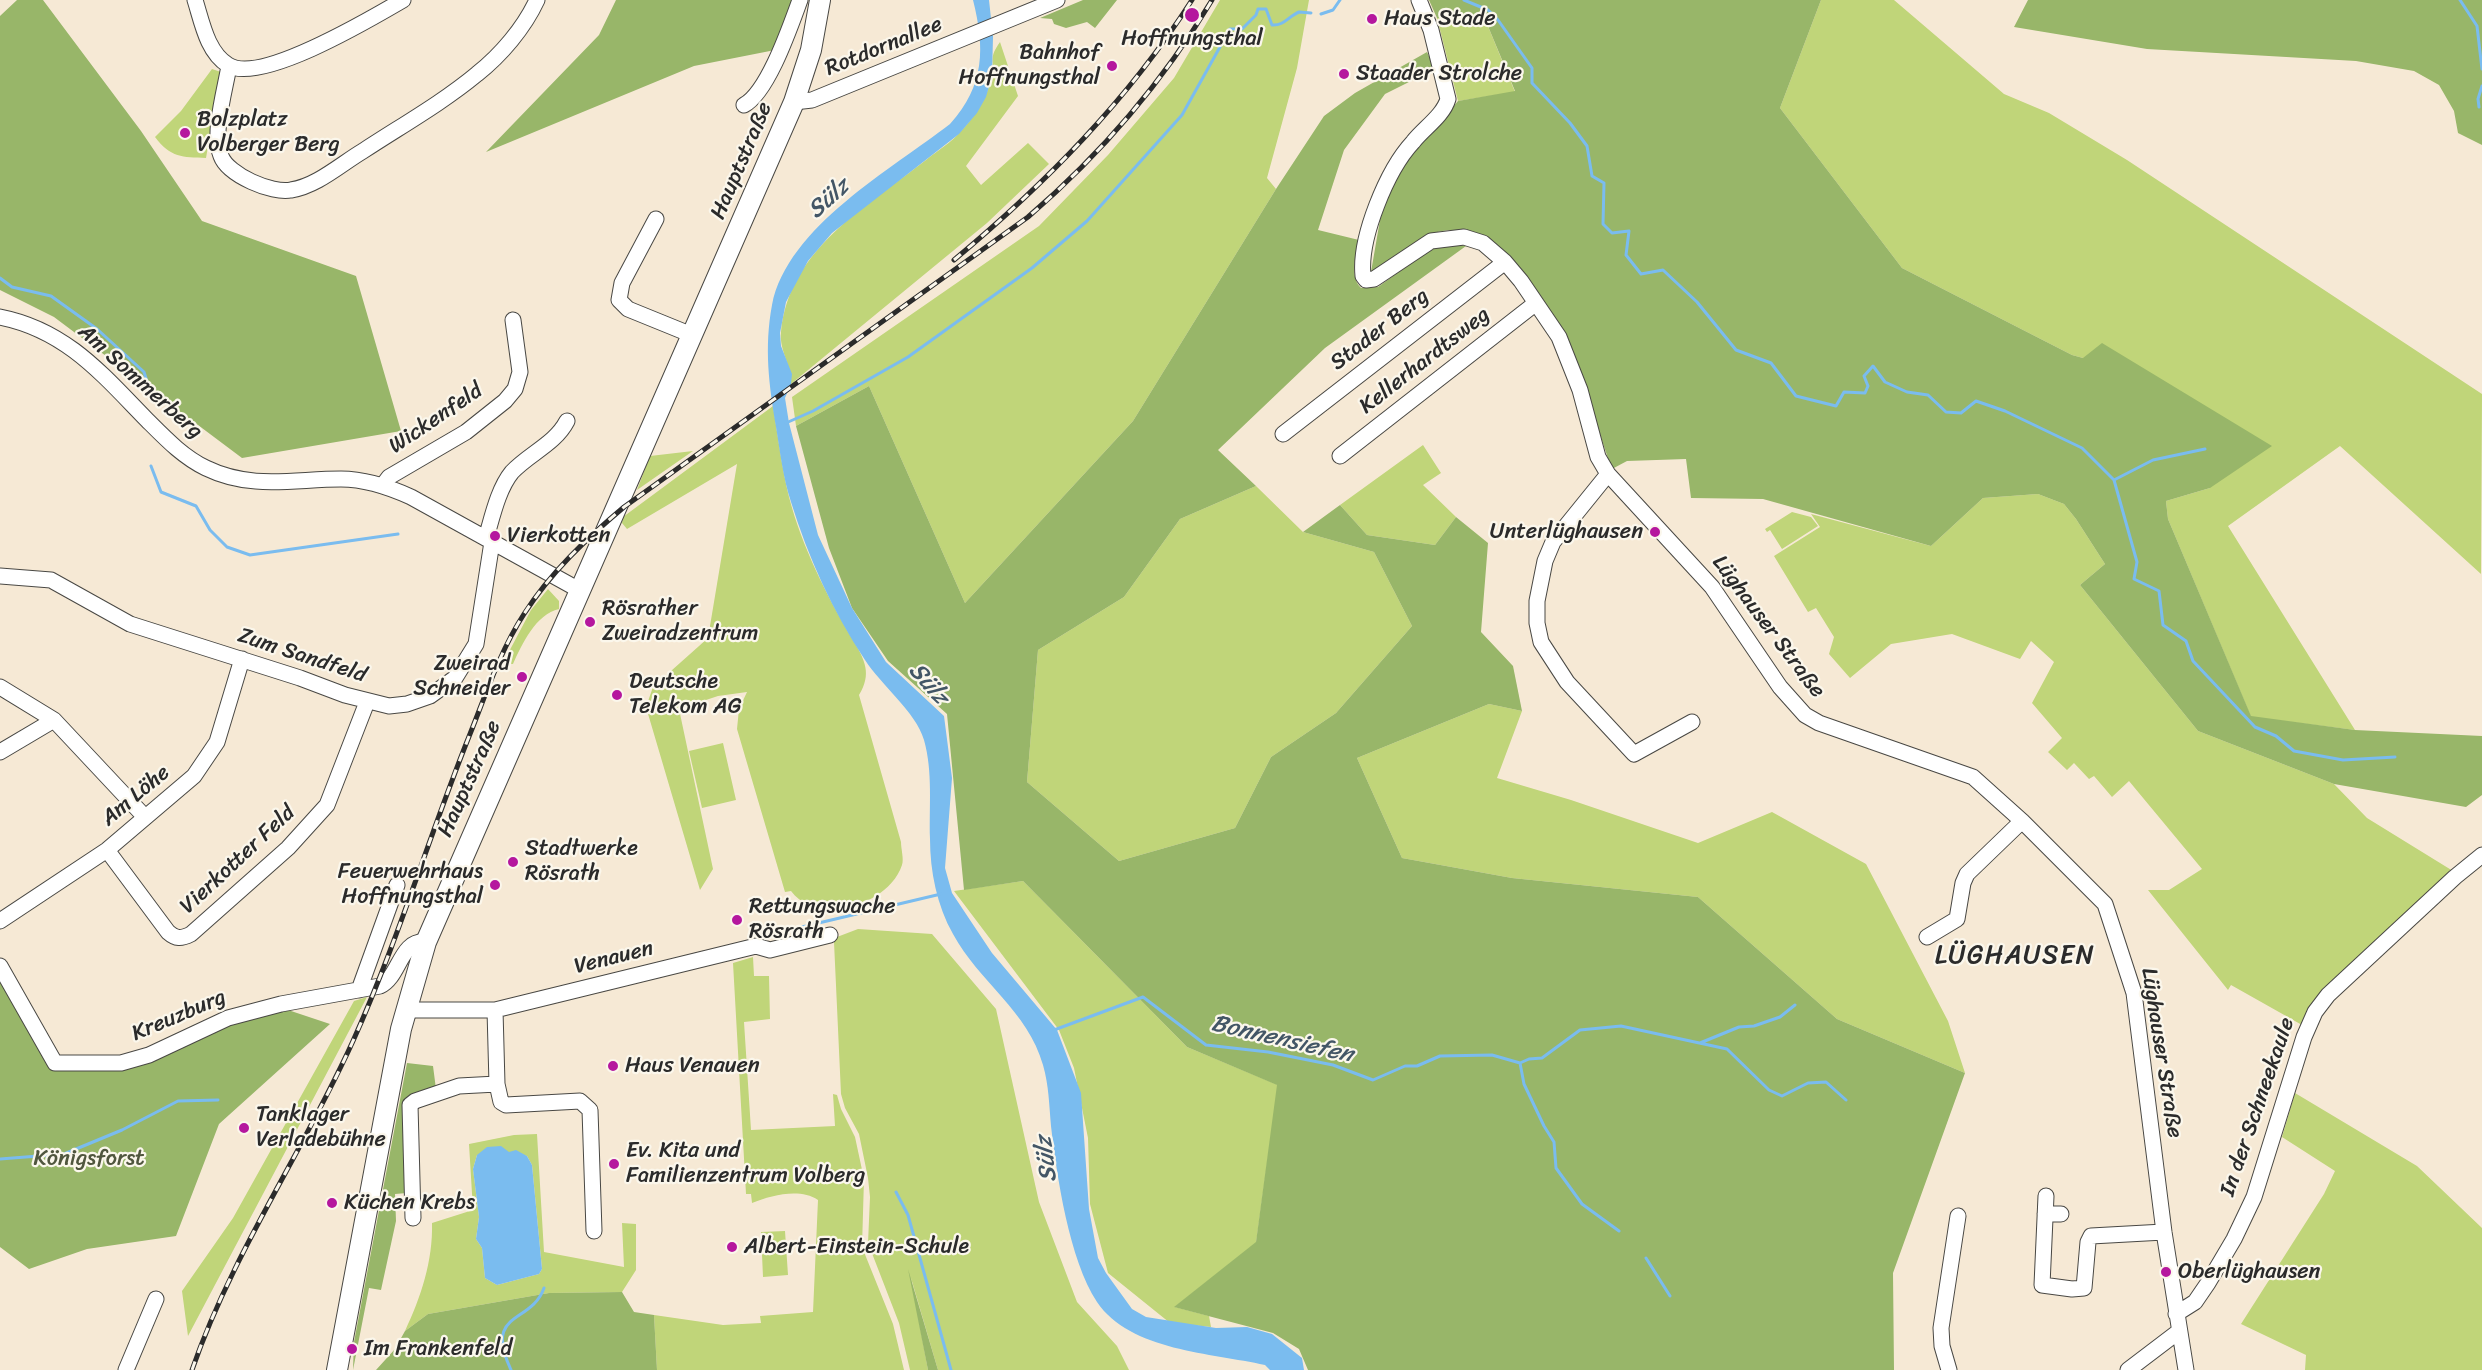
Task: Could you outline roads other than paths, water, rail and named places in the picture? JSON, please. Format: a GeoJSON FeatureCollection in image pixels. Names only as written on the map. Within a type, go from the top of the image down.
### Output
{"type":"FeatureCollection","features":[{"type":"Feature","properties":{"kind":"main road","name":"Hauptstraße"},"geometry":{"type":"LineString","coordinates":[[337,1370],[383,1118],[406,1010],[426,942],[794,102],[811,50],[820,0]]}},
{"type":"Feature","properties":{"kind":"street"},"geometry":{"type":"LineString","coordinates":[[195,0],[208,40],[218,56],[229,66],[248,70],[272,64],[346,32],[403,0]]}},
{"type":"Feature","properties":{"kind":"street"},"geometry":{"type":"LineString","coordinates":[[229,66],[217,141],[220,155],[230,169],[240,176],[276,190],[293,190],[307,186],[477,74],[514,36],[537,0]]}},
{"type":"Feature","properties":{"kind":"street"},"geometry":{"type":"LineString","coordinates":[[744,105],[761,91],[791,26],[800,0]]}},
{"type":"Feature","properties":{"kind":"street","name":"Rotdornallee"},"geometry":{"type":"LineString","coordinates":[[794,102],[812,100],[1057,0]]}},
{"type":"Feature","properties":{"kind":"street","name":"Lüghauser Straße"},"geometry":{"type":"LineString","coordinates":[[1419,0],[1431,30],[1448,99],[1446,107],[1412,142],[1397,162],[1389,178],[1376,207],[1367,241],[1363,276],[1366,280],[1374,279],[1424,246],[1442,238],[1476,239],[1505,262],[1559,337],[1573,371],[1598,457],[1608,474],[1712,587],[1780,687],[1805,715],[1819,723],[1972,777],[2022,821],[2105,904],[2114,926],[2135,1004],[2164,1232],[2178,1332],[2186,1370]]}},
{"type":"Feature","properties":{"kind":"street"},"geometry":{"type":"LineString","coordinates":[[656,219],[622,283],[619,300],[628,309],[692,335]]}},
{"type":"Feature","properties":{"kind":"street","name":"Stader Berg"},"geometry":{"type":"LineString","coordinates":[[1283,434],[1505,262]]}},
{"type":"Feature","properties":{"kind":"street","name":"Kellerhardtsweg"},"geometry":{"type":"LineString","coordinates":[[1340,456],[1536,303]]}},
{"type":"Feature","properties":{"kind":"street","name":"Am Sommerberg"},"geometry":{"type":"LineString","coordinates":[[0,317],[34,327],[70,347],[105,378],[166,439],[193,461],[207,469],[237,480],[253,482],[291,483],[341,479],[382,485],[411,497],[581,591]]}},
{"type":"Feature","properties":{"kind":"street","name":"Wickenfeld"},"geometry":{"type":"LineString","coordinates":[[382,485],[388,477],[466,432],[505,401],[515,389],[520,372],[513,320]]}},
{"type":"Feature","properties":{"kind":"street"},"geometry":{"type":"LineString","coordinates":[[489,540],[505,483],[512,473],[560,434],[567,421]]}},
{"type":"Feature","properties":{"kind":"street"},"geometry":{"type":"LineString","coordinates":[[1608,474],[1553,542],[1545,561],[1537,601],[1537,623],[1541,642],[1567,682],[1634,754],[1692,722]]}},
{"type":"Feature","properties":{"kind":"street","name":"Zum Sandfeld"},"geometry":{"type":"LineString","coordinates":[[0,576],[51,580],[130,624],[367,702],[389,706],[407,704],[430,696],[455,678],[476,644],[489,540]]}},
{"type":"Feature","properties":{"kind":"street","name":"Am Löhe"},"geometry":{"type":"LineString","coordinates":[[0,921],[107,850],[144,816],[194,776],[217,742],[242,659]]}},
{"type":"Feature","properties":{"kind":"street"},"geometry":{"type":"LineString","coordinates":[[0,687],[54,720],[144,816]]}},
{"type":"Feature","properties":{"kind":"street","name":"Vierkotter Feld"},"geometry":{"type":"LineString","coordinates":[[107,850],[174,938],[182,938],[191,934],[288,848],[327,805],[367,702]]}},
{"type":"Feature","properties":{"kind":"street"},"geometry":{"type":"LineString","coordinates":[[0,752],[54,720]]}},
{"type":"Feature","properties":{"kind":"street"},"geometry":{"type":"LineString","coordinates":[[1927,937],[1957,919],[1967,873],[2022,821]]}},
{"type":"Feature","properties":{"kind":"street","name":"In der Schneekaule"},"geometry":{"type":"LineString","coordinates":[[2176,1314],[2195,1302],[2208,1283],[2234,1239],[2254,1197],[2304,1037],[2315,1012],[2328,995],[2455,877],[2482,855]]}},
{"type":"Feature","properties":{"kind":"street"},"geometry":{"type":"LineString","coordinates":[[359,990],[397,885]]}},
{"type":"Feature","properties":{"kind":"street","name":"Venauen"},"geometry":{"type":"LineString","coordinates":[[406,1010],[495,1010],[756,946],[770,950],[830,935]]}},
{"type":"Feature","properties":{"kind":"street","name":"Kreuzburg"},"geometry":{"type":"LineString","coordinates":[[0,966],[55,1063],[121,1063],[149,1055],[228,1017],[384,984],[408,948],[418,941],[426,942]]}},
{"type":"Feature","properties":{"kind":"street"},"geometry":{"type":"LineString","coordinates":[[495,1010],[497,1084],[501,1102],[506,1105],[580,1101],[590,1110],[594,1231]]}},
{"type":"Feature","properties":{"kind":"street"},"geometry":{"type":"LineString","coordinates":[[413,1218],[409,1111],[411,1106],[415,1101],[459,1086],[497,1084]]}},
{"type":"Feature","properties":{"kind":"street"},"geometry":{"type":"LineString","coordinates":[[2046,1196],[2042,1285],[2054,1288],[2084,1287],[2088,1242],[2091,1236],[2164,1232]]}},
{"type":"Feature","properties":{"kind":"street"},"geometry":{"type":"LineString","coordinates":[[2045,1214],[2061,1214]]}},
{"type":"Feature","properties":{"kind":"street"},"geometry":{"type":"LineString","coordinates":[[1949,1370],[1945,1361],[1941,1328],[1958,1216]]}},
{"type":"Feature","properties":{"kind":"street"},"geometry":{"type":"LineString","coordinates":[[126,1370],[156,1299]]}},
{"type":"Feature","properties":{"kind":"street"},"geometry":{"type":"LineString","coordinates":[[2128,1370],[2178,1332]]}},
{"type":"Feature","properties":{"kind":"water"},"geometry":{"type":"Polygon","coordinates":[[[973,0],[989,0],[993,37],[992,76],[986,97],[977,113],[959,134],[832,233],[808,261],[786,302],[780,333],[781,346],[792,374],[791,384],[785,398],[789,423],[818,535],[852,608],[886,662],[944,716],[952,778],[945,868],[952,893],[992,953],[1057,1030],[1081,1093],[1089,1209],[1098,1258],[1106,1273],[1132,1309],[1146,1317],[1216,1328],[1247,1327],[1272,1334],[1302,1358],[1304,1370],[1270,1370],[1265,1365],[1197,1353],[1151,1340],[1130,1331],[1112,1318],[1097,1302],[1079,1264],[1066,1217],[1046,1080],[1036,1046],[1015,1012],[964,951],[947,923],[939,900],[931,863],[930,777],[924,740],[914,719],[872,669],[842,623],[813,564],[786,484],[768,366],[768,336],[772,305],[782,277],[798,250],[820,225],[872,180],[950,124],[962,109],[976,80],[979,65],[979,34],[973,0]]]}},
{"type":"Feature","properties":{"kind":"water"},"geometry":{"type":"Polygon","coordinates":[[[501,1146],[509,1152],[516,1150],[527,1156],[532,1165],[542,1269],[539,1274],[497,1285],[485,1278],[482,1248],[476,1239],[479,1217],[473,1169],[477,1155],[487,1147],[501,1146]]]}},
{"type":"Feature","properties":{"kind":"waterway"},"geometry":{"type":"LineString","coordinates":[[1321,14],[1333,10],[1340,0]]}},
{"type":"Feature","properties":{"kind":"waterway"},"geometry":{"type":"LineString","coordinates":[[1464,0],[1488,10],[1498,20],[1532,68],[1532,83],[1570,123],[1587,146],[1592,176],[1604,183],[1603,224],[1612,233],[1629,231],[1626,255],[1641,274],[1663,270],[1697,302],[1736,350],[1771,363],[1796,396],[1836,406],[1844,392],[1865,393],[1868,386],[1864,376],[1873,366],[1885,382],[1907,392],[1928,395],[1946,412],[1961,413],[1976,401],[2005,411],[2082,448],[2114,480],[2137,562],[2134,579],[2159,591],[2163,625],[2186,641],[2193,661],[2255,727],[2276,736],[2294,751],[2343,760],[2395,757]]}},
{"type":"Feature","properties":{"kind":"waterway"},"geometry":{"type":"LineString","coordinates":[[2460,0],[2477,26],[2482,69]]}},
{"type":"Feature","properties":{"kind":"waterway"},"geometry":{"type":"LineString","coordinates":[[786,423],[813,411],[908,357],[1032,268],[1087,221],[1182,115],[1230,29],[1242,29],[1256,15],[1258,9],[1266,9],[1272,25],[1283,22],[1299,12],[1311,13]]}},
{"type":"Feature","properties":{"kind":"waterway"},"geometry":{"type":"LineString","coordinates":[[2479,107],[2478,99],[2482,86]]}},
{"type":"Feature","properties":{"kind":"waterway"},"geometry":{"type":"LineString","coordinates":[[0,278],[12,287],[51,296],[97,329],[144,372],[151,394]]}},
{"type":"Feature","properties":{"kind":"waterway"},"geometry":{"type":"LineString","coordinates":[[2114,480],[2153,460],[2205,449]]}},
{"type":"Feature","properties":{"kind":"waterway"},"geometry":{"type":"LineString","coordinates":[[151,466],[161,492],[196,506],[210,530],[227,547],[250,555],[398,534]]}},
{"type":"Feature","properties":{"kind":"waterway"},"geometry":{"type":"LineString","coordinates":[[768,935],[941,894]]}},
{"type":"Feature","properties":{"kind":"waterway","name":"Bonnensiefen"},"geometry":{"type":"LineString","coordinates":[[1054,1030],[1143,997],[1206,1045],[1268,1052],[1333,1065],[1373,1080],[1405,1066],[1417,1066],[1440,1056],[1492,1055],[1520,1063],[1529,1059],[1542,1058],[1580,1030],[1621,1026],[1727,1049],[1769,1090],[1782,1096],[1808,1083],[1826,1082],[1846,1100]]}},
{"type":"Feature","properties":{"kind":"waterway"},"geometry":{"type":"LineString","coordinates":[[1700,1043],[1739,1027],[1754,1026],[1780,1017],[1795,1005]]}},
{"type":"Feature","properties":{"kind":"waterway"},"geometry":{"type":"LineString","coordinates":[[1520,1063],[1524,1084],[1554,1142],[1556,1168],[1582,1204],[1619,1231]]}},
{"type":"Feature","properties":{"kind":"waterway"},"geometry":{"type":"LineString","coordinates":[[0,1159],[64,1154],[122,1130],[178,1101],[218,1100]]}},
{"type":"Feature","properties":{"kind":"waterway"},"geometry":{"type":"LineString","coordinates":[[896,1192],[908,1215],[951,1370]]}},
{"type":"Feature","properties":{"kind":"waterway"},"geometry":{"type":"LineString","coordinates":[[1646,1258],[1670,1296]]}},
{"type":"Feature","properties":{"kind":"waterway"},"geometry":{"type":"LineString","coordinates":[[511,1370],[504,1351],[503,1337],[506,1327],[538,1300],[544,1288]]}},
{"type":"Feature","properties":{"kind":"railway"},"geometry":{"type":"LineString","coordinates":[[954,260],[1021,201],[1083,139],[1141,72],[1192,0]]}},
{"type":"Feature","properties":{"kind":"railway"},"geometry":{"type":"LineString","coordinates":[[192,1370],[208,1327],[247,1244],[353,1041],[494,673],[515,628],[534,599],[570,557],[624,507],[1028,217],[1055,193],[1129,116],[1173,60],[1212,0]]}},
{"type":"Feature","properties":{"kind":"place","name":"Hoffnungsthal"},"geometry":{"type":"Point","coordinates":[1192,15]}},
{"type":"Feature","properties":{"kind":"place","name":"Haus Stade"},"geometry":{"type":"Point","coordinates":[1372,19]}},
{"type":"Feature","properties":{"kind":"place","name":"Bahnhof Hoffnungsthal"},"geometry":{"type":"Point","coordinates":[1112,66]}},
{"type":"Feature","properties":{"kind":"place","name":"Staader Strolche"},"geometry":{"type":"Point","coordinates":[1344,74]}},
{"type":"Feature","properties":{"kind":"place","name":"Bolzplatz Volberger Berg"},"geometry":{"type":"Point","coordinates":[185,133]}},
{"type":"Feature","properties":{"kind":"place","name":"Unterlüghausen"},"geometry":{"type":"Point","coordinates":[1655,532]}},
{"type":"Feature","properties":{"kind":"place","name":"Vierkotten"},"geometry":{"type":"Point","coordinates":[495,536]}},
{"type":"Feature","properties":{"kind":"place","name":"Rösrather Zweiradzentrum"},"geometry":{"type":"Point","coordinates":[590,622]}},
{"type":"Feature","properties":{"kind":"place","name":"Zweirad Schneider"},"geometry":{"type":"Point","coordinates":[522,677]}},
{"type":"Feature","properties":{"kind":"place","name":"Deutsche Telekom AG"},"geometry":{"type":"Point","coordinates":[617,695]}},
{"type":"Feature","properties":{"kind":"place","name":"Stadtwerke Rösrath"},"geometry":{"type":"Point","coordinates":[513,862]}},
{"type":"Feature","properties":{"kind":"place","name":"Feuerwehrhaus Hoffnungsthal"},"geometry":{"type":"Point","coordinates":[495,885]}},
{"type":"Feature","properties":{"kind":"place","name":"Rettungswache Rösrath"},"geometry":{"type":"Point","coordinates":[737,920]}},
{"type":"Feature","properties":{"kind":"place","name":"Haus Venauen"},"geometry":{"type":"Point","coordinates":[613,1066]}},
{"type":"Feature","properties":{"kind":"place","name":"Tanklager Verladebühne"},"geometry":{"type":"Point","coordinates":[244,1128]}},
{"type":"Feature","properties":{"kind":"place","name":"Ev. Kita und Familienzentrum Volberg"},"geometry":{"type":"Point","coordinates":[614,1164]}},
{"type":"Feature","properties":{"kind":"place","name":"Küchen Krebs"},"geometry":{"type":"Point","coordinates":[332,1203]}},
{"type":"Feature","properties":{"kind":"place","name":"Albert-Einstein-Schule"},"geometry":{"type":"Point","coordinates":[732,1247]}},
{"type":"Feature","properties":{"kind":"place","name":"Oberlüghausen"},"geometry":{"type":"Point","coordinates":[2166,1272]}},
{"type":"Feature","properties":{"kind":"place","name":"Im Frankenfeld"},"geometry":{"type":"Point","coordinates":[352,1349]}},
{"type":"Feature","properties":{"kind":"district","name":"LÜGHAUSEN"},"geometry":{"type":"Point","coordinates":[2015,956]}},
{"type":"Feature","properties":{"kind":"water label","name":"Sülz"},"geometry":{"type":"Point","coordinates":[829,199]}},
{"type":"Feature","properties":{"kind":"water label","name":"Sülz"},"geometry":{"type":"Point","coordinates":[928,684]}},
{"type":"Feature","properties":{"kind":"water label","name":"Sülz"},"geometry":{"type":"Point","coordinates":[1047,1159]}},
{"type":"Feature","properties":{"kind":"park label","name":"Königsforst"},"geometry":{"type":"Point","coordinates":[89,1159]}}]}
